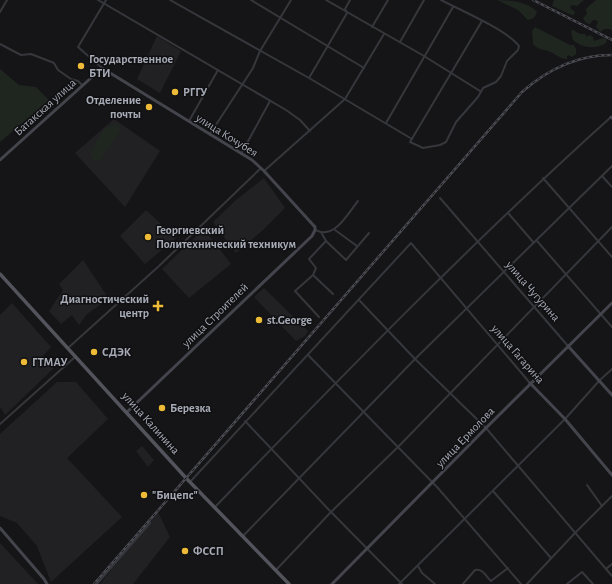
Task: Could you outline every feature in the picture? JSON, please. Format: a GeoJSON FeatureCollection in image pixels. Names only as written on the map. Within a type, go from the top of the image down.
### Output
{"type":"FeatureCollection","features":[{"type":"Feature","properties":{"kind":"main road","name":"Батакская улица"},"geometry":{"type":"LineString","coordinates":[[0,160],[102,68]]}},
{"type":"Feature","properties":{"kind":"main road","name":"улица Кочубея"},"geometry":{"type":"LineString","coordinates":[[102,68],[189,121],[263,169],[313,224],[315,230]]}},
{"type":"Feature","properties":{"kind":"main road","name":"улица Строителей"},"geometry":{"type":"LineString","coordinates":[[127,412],[312,236],[315,230]]}},
{"type":"Feature","properties":{"kind":"main road","name":"улица Калинина"},"geometry":{"type":"LineString","coordinates":[[0,274],[190,482],[289,584]]}},
{"type":"Feature","properties":{"kind":"main road","name":"улица Ермолова"},"geometry":{"type":"LineString","coordinates":[[332,584],[530,383],[612,303]]}},
{"type":"Feature","properties":{"kind":"main road","name":"улица Чугурина"},"geometry":{"type":"LineString","coordinates":[[568,346],[612,395]]}},
{"type":"Feature","properties":{"kind":"main road","name":"улица Гагарина"},"geometry":{"type":"LineString","coordinates":[[530,383],[565,419],[612,476]]}},
{"type":"Feature","properties":{"kind":"main road"},"geometry":{"type":"LineString","coordinates":[[0,528],[47,584]]}},
{"type":"Feature","properties":{"kind":"street"},"geometry":{"type":"LineString","coordinates":[[0,12],[7,0]]}},
{"type":"Feature","properties":{"kind":"street"},"geometry":{"type":"LineString","coordinates":[[98,0],[270,101],[300,120],[310,131]]}},
{"type":"Feature","properties":{"kind":"street"},"geometry":{"type":"LineString","coordinates":[[251,0],[364,68]]}},
{"type":"Feature","properties":{"kind":"street"},"geometry":{"type":"LineString","coordinates":[[209,134],[253,68],[260,51],[291,0]]}},
{"type":"Feature","properties":{"kind":"street"},"geometry":{"type":"LineString","coordinates":[[326,0],[424,56],[480,91]]}},
{"type":"Feature","properties":{"kind":"street"},"geometry":{"type":"LineString","coordinates":[[309,78],[347,13],[345,9],[350,0]]}},
{"type":"Feature","properties":{"kind":"street"},"geometry":{"type":"LineString","coordinates":[[372,26],[388,0]]}},
{"type":"Feature","properties":{"kind":"street"},"geometry":{"type":"LineString","coordinates":[[400,43],[424,0]]}},
{"type":"Feature","properties":{"kind":"street"},"geometry":{"type":"LineString","coordinates":[[441,0],[482,21],[514,40],[519,46],[518,50],[507,61],[501,76],[496,82],[480,91],[478,97],[456,122],[446,142],[440,145],[423,148],[410,142],[482,21]]}},
{"type":"Feature","properties":{"kind":"street"},"geometry":{"type":"LineString","coordinates":[[173,1],[309,78],[412,139]]}},
{"type":"Feature","properties":{"kind":"street","name":"улица Кочубея"},"geometry":{"type":"LineString","coordinates":[[102,68],[78,47],[104,3]]}},
{"type":"Feature","properties":{"kind":"street"},"geometry":{"type":"LineString","coordinates":[[386,123],[453,7]]}},
{"type":"Feature","properties":{"kind":"street"},"geometry":{"type":"LineString","coordinates":[[68,348],[263,169],[310,131],[345,99],[384,34]]}},
{"type":"Feature","properties":{"kind":"street"},"geometry":{"type":"LineString","coordinates":[[0,44],[21,55],[31,54],[54,63],[58,70],[71,79],[78,81],[82,86]]}},
{"type":"Feature","properties":{"kind":"street"},"geometry":{"type":"LineString","coordinates":[[189,121],[218,70]]}},
{"type":"Feature","properties":{"kind":"street"},"geometry":{"type":"LineString","coordinates":[[241,154],[270,101]]}},
{"type":"Feature","properties":{"kind":"street"},"geometry":{"type":"LineString","coordinates":[[215,508],[388,330],[543,178],[612,117]]}},
{"type":"Feature","properties":{"kind":"street"},"geometry":{"type":"LineString","coordinates":[[243,536],[416,359],[612,166]]}},
{"type":"Feature","properties":{"kind":"street"},"geometry":{"type":"LineString","coordinates":[[602,175],[612,187]]}},
{"type":"Feature","properties":{"kind":"street"},"geometry":{"type":"LineString","coordinates":[[543,178],[612,256]]}},
{"type":"Feature","properties":{"kind":"street","name":"улица Чугурина"},"geometry":{"type":"LineString","coordinates":[[440,198],[568,346]]}},
{"type":"Feature","properties":{"kind":"street"},"geometry":{"type":"LineString","coordinates":[[315,230],[325,233],[335,230],[358,201]]}},
{"type":"Feature","properties":{"kind":"street"},"geometry":{"type":"LineString","coordinates":[[508,213],[566,274],[612,327]]}},
{"type":"Feature","properties":{"kind":"street"},"geometry":{"type":"LineString","coordinates":[[276,570],[612,227]]}},
{"type":"Feature","properties":{"kind":"street"},"geometry":{"type":"LineString","coordinates":[[335,230],[358,246]]}},
{"type":"Feature","properties":{"kind":"street"},"geometry":{"type":"LineString","coordinates":[[321,232],[326,241],[346,260],[369,233]]}},
{"type":"Feature","properties":{"kind":"street"},"geometry":{"type":"LineString","coordinates":[[319,317],[295,291],[313,275],[316,268],[309,260],[326,241]]}},
{"type":"Feature","properties":{"kind":"street","name":"улица Гагарина"},"geometry":{"type":"LineString","coordinates":[[359,300],[411,243],[530,383]]}},
{"type":"Feature","properties":{"kind":"street"},"geometry":{"type":"LineString","coordinates":[[313,275],[333,294]]}},
{"type":"Feature","properties":{"kind":"street"},"geometry":{"type":"LineString","coordinates":[[190,482],[245,421],[359,300],[486,428],[612,576]]}},
{"type":"Feature","properties":{"kind":"street"},"geometry":{"type":"LineString","coordinates":[[308,355],[432,483],[522,584]]}},
{"type":"Feature","properties":{"kind":"street"},"geometry":{"type":"LineString","coordinates":[[0,424],[76,356]]}},
{"type":"Feature","properties":{"kind":"street"},"geometry":{"type":"LineString","coordinates":[[245,421],[401,584],[565,419],[599,381],[612,369]]}},
{"type":"Feature","properties":{"kind":"street"},"geometry":{"type":"LineString","coordinates":[[587,485],[602,506]]}},
{"type":"Feature","properties":{"kind":"street"},"geometry":{"type":"LineString","coordinates":[[493,491],[551,558]]}},
{"type":"Feature","properties":{"kind":"street"},"geometry":{"type":"LineString","coordinates":[[527,584],[612,496]]}},
{"type":"Feature","properties":{"kind":"street"},"geometry":{"type":"LineString","coordinates":[[97,584],[150,523]]}},
{"type":"Feature","properties":{"kind":"street"},"geometry":{"type":"LineString","coordinates":[[606,569],[612,564]]}},
{"type":"Feature","properties":{"kind":"street"},"geometry":{"type":"LineString","coordinates":[[418,566],[422,573],[435,584]]}},
{"type":"Feature","properties":{"kind":"street"},"geometry":{"type":"LineString","coordinates":[[463,584],[475,570],[481,570],[491,581],[508,568]]}},
{"type":"Feature","properties":{"kind":"street"},"geometry":{"type":"LineString","coordinates":[[567,584],[582,572],[593,584]]}},
{"type":"Feature","properties":{"kind":"shaded area"},"geometry":{"type":"Polygon","coordinates":[[[497,0],[513,1],[524,4],[537,12],[536,15],[534,18],[528,20],[518,10],[497,0]]]}},
{"type":"Feature","properties":{"kind":"shaded area"},"geometry":{"type":"Polygon","coordinates":[[[554,0],[584,0],[577,6],[572,5],[570,7],[575,12],[574,15],[572,15],[552,6],[554,0]]]}},
{"type":"Feature","properties":{"kind":"shaded area"},"geometry":{"type":"Polygon","coordinates":[[[596,0],[612,0],[612,31],[610,29],[604,29],[600,32],[596,27],[598,22],[596,20],[593,20],[590,24],[586,23],[583,18],[587,14],[587,8],[596,0]]]}},
{"type":"Feature","properties":{"kind":"shaded area"},"geometry":{"type":"Polygon","coordinates":[[[535,27],[570,45],[574,45],[576,54],[572,57],[568,55],[567,59],[564,59],[536,47],[533,44],[532,31],[535,27]]]}},
{"type":"Feature","properties":{"kind":"shaded area"},"geometry":{"type":"Polygon","coordinates":[[[573,30],[580,34],[585,34],[587,37],[589,35],[593,37],[594,41],[603,38],[607,39],[606,43],[598,47],[581,45],[573,40],[571,31],[573,30]]]}},
{"type":"Feature","properties":{"kind":"shaded area"},"geometry":{"type":"Polygon","coordinates":[[[157,36],[181,51],[160,93],[137,79],[157,36]]]}},
{"type":"Feature","properties":{"kind":"shaded area"},"geometry":{"type":"Polygon","coordinates":[[[0,69],[19,85],[36,87],[49,100],[0,142],[0,69]]]}},
{"type":"Feature","properties":{"kind":"shaded area"},"geometry":{"type":"Polygon","coordinates":[[[114,119],[160,151],[125,207],[75,153],[114,119]]]}},
{"type":"Feature","properties":{"kind":"shaded area"},"geometry":{"type":"Polygon","coordinates":[[[114,124],[118,125],[121,130],[101,160],[94,161],[91,153],[97,140],[106,129],[114,124]]]}},
{"type":"Feature","properties":{"kind":"shaded area"},"geometry":{"type":"Polygon","coordinates":[[[264,178],[285,208],[263,230],[236,253],[213,222],[236,200],[264,178]]]}},
{"type":"Feature","properties":{"kind":"shaded area","name":"Георгиевский Политехнический техникум"},"geometry":{"type":"Polygon","coordinates":[[[146,210],[176,238],[145,264],[120,236],[146,210]]]}},
{"type":"Feature","properties":{"kind":"shaded area"},"geometry":{"type":"Polygon","coordinates":[[[204,229],[231,264],[189,298],[162,269],[204,229]]]}},
{"type":"Feature","properties":{"kind":"shaded area"},"geometry":{"type":"Polygon","coordinates":[[[83,260],[109,299],[87,314],[79,325],[72,315],[61,324],[49,311],[63,290],[59,284],[83,260]]]}},
{"type":"Feature","properties":{"kind":"shaded area"},"geometry":{"type":"Polygon","coordinates":[[[264,288],[308,331],[305,336],[296,341],[254,297],[264,288]]]}},
{"type":"Feature","properties":{"kind":"shaded area","name":"ГТМАУ"},"geometry":{"type":"Polygon","coordinates":[[[12,303],[51,347],[43,356],[54,368],[5,415],[0,407],[0,315],[12,303]]]}},
{"type":"Feature","properties":{"kind":"shaded area"},"geometry":{"type":"Polygon","coordinates":[[[57,382],[76,382],[108,419],[67,458],[122,517],[51,582],[37,546],[17,523],[0,516],[0,434],[57,382]]]}},
{"type":"Feature","properties":{"kind":"shaded area"},"geometry":{"type":"Polygon","coordinates":[[[142,446],[154,460],[148,467],[136,451],[142,446]]]}},
{"type":"Feature","properties":{"kind":"shaded area"},"geometry":{"type":"Polygon","coordinates":[[[158,512],[170,537],[133,584],[100,584],[158,512]]]}},
{"type":"Feature","properties":{"kind":"shaded area"},"geometry":{"type":"Polygon","coordinates":[[[0,543],[38,584],[0,584],[0,543]]]}},
{"type":"Feature","properties":{"kind":"railway"},"geometry":{"type":"LineString","coordinates":[[533,0],[612,40]]}},
{"type":"Feature","properties":{"kind":"railway"},"geometry":{"type":"LineString","coordinates":[[94,584],[522,92],[542,77],[564,65],[587,58],[612,55]]}},
{"type":"Feature","properties":{"kind":"place","name":"Государственное БТИ"},"geometry":{"type":"Point","coordinates":[81,66]}},
{"type":"Feature","properties":{"kind":"place","name":"РГГУ"},"geometry":{"type":"Point","coordinates":[175,92]}},
{"type":"Feature","properties":{"kind":"place","name":"Отделение почты"},"geometry":{"type":"Point","coordinates":[149,107]}},
{"type":"Feature","properties":{"kind":"place","name":"Георгиевский Политехнический техникум"},"geometry":{"type":"Point","coordinates":[148,237]}},
{"type":"Feature","properties":{"kind":"place","name":"Диагностический центр"},"geometry":{"type":"Point","coordinates":[158,306]}},
{"type":"Feature","properties":{"kind":"place","name":"st.George"},"geometry":{"type":"Point","coordinates":[259,320]}},
{"type":"Feature","properties":{"kind":"place","name":"СДЭК"},"geometry":{"type":"Point","coordinates":[94,352]}},
{"type":"Feature","properties":{"kind":"place","name":"ГТМАУ"},"geometry":{"type":"Point","coordinates":[24,362]}},
{"type":"Feature","properties":{"kind":"place","name":"Березка"},"geometry":{"type":"Point","coordinates":[162,408]}},
{"type":"Feature","properties":{"kind":"place","name":"\"Бицепс\""},"geometry":{"type":"Point","coordinates":[144,495]}},
{"type":"Feature","properties":{"kind":"place","name":"ФССП"},"geometry":{"type":"Point","coordinates":[185,551]}}]}
